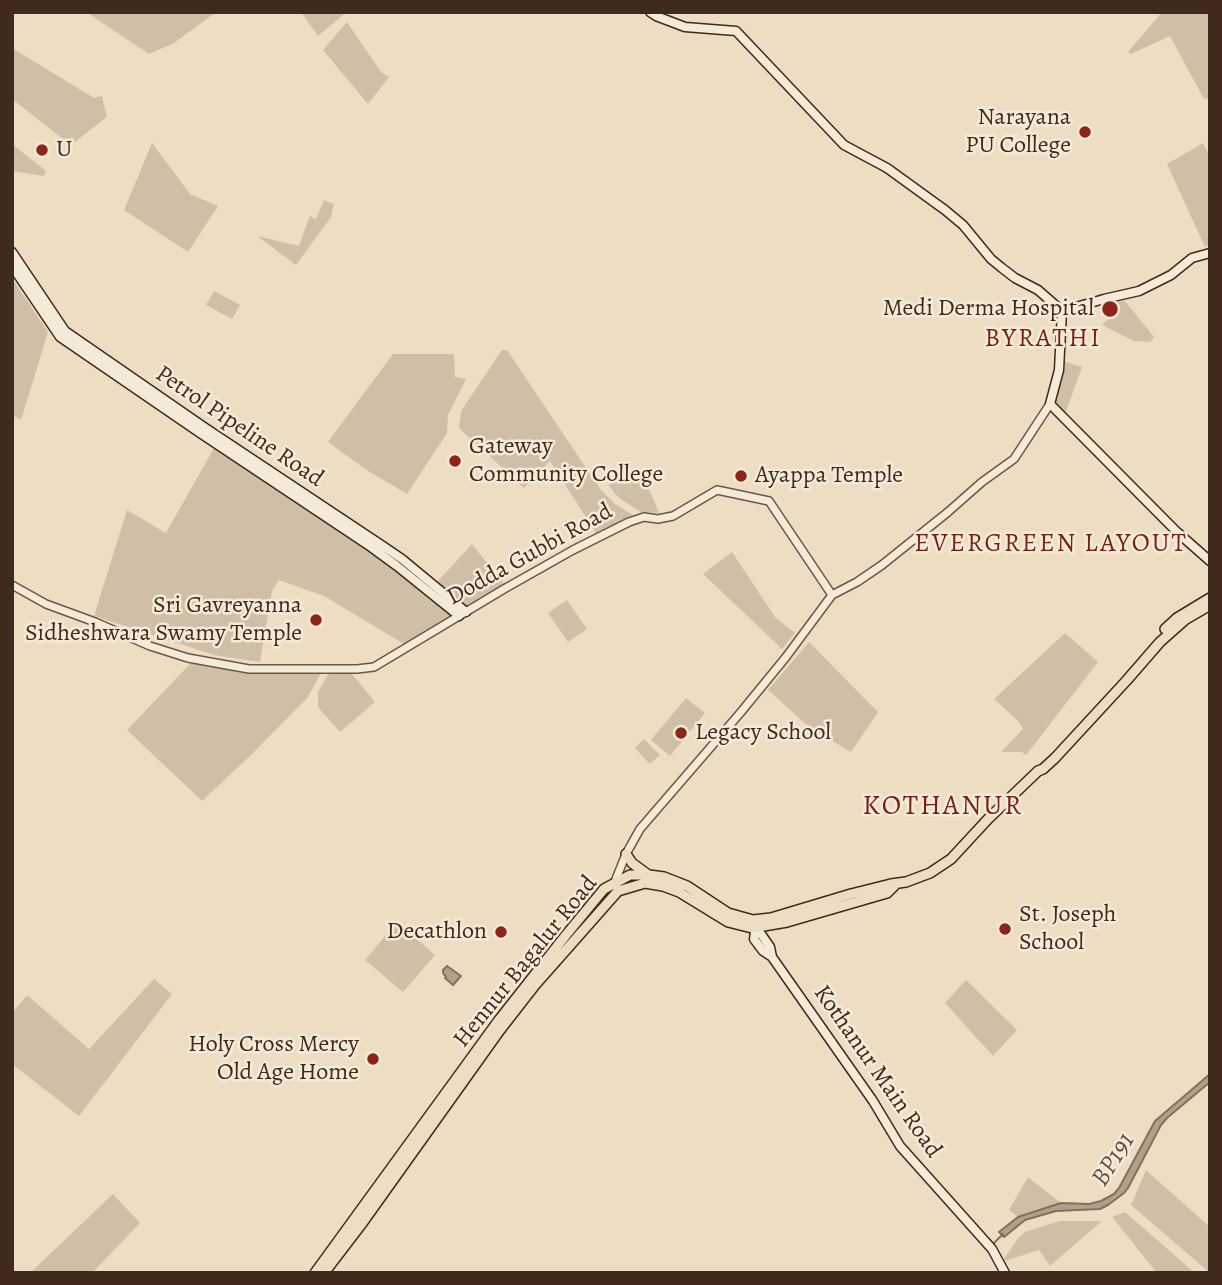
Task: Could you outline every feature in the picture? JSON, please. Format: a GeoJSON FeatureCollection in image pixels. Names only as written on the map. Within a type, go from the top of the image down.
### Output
{"type":"FeatureCollection","features":[{"type":"Feature","properties":{"kind":"main road"},"geometry":{"type":"LineString","coordinates":[[650,12],[685,27],[736,31],[844,145],[892,171],[945,210],[963,225],[991,259],[1015,278],[1038,290],[1062,311]]}},
{"type":"Feature","properties":{"kind":"main road","name":"Petrol Pipeline Road"},"geometry":{"type":"LineString","coordinates":[[12,252],[65,331],[283,485]]}},
{"type":"Feature","properties":{"kind":"main road"},"geometry":{"type":"LineString","coordinates":[[1062,311],[1139,291],[1171,275],[1192,258],[1210,253]]}},
{"type":"Feature","properties":{"kind":"main road","name":"Petrol Pipeline Road"},"geometry":{"type":"LineString","coordinates":[[12,266],[60,337],[110,373],[402,559],[463,614]]}},
{"type":"Feature","properties":{"kind":"main road"},"geometry":{"type":"LineString","coordinates":[[1062,311],[1059,370],[1050,404],[1177,532],[1210,561]]}},
{"type":"Feature","properties":{"kind":"main road","name":"Hennur Bagalur Road"},"geometry":{"type":"LineString","coordinates":[[1038,771],[1156,638],[1177,618],[1210,598]]}},
{"type":"Feature","properties":{"kind":"main road","name":"Hennur Bagalur Road"},"geometry":{"type":"LineString","coordinates":[[315,1273],[499,1020],[604,890],[645,883],[663,886],[679,892],[728,922],[753,927],[787,922],[887,893],[896,884],[930,873],[951,859],[980,827],[1075,737],[1160,642],[1186,619],[1210,605]]}},
{"type":"Feature","properties":{"kind":"main road"},"geometry":{"type":"LineString","coordinates":[[626,854],[632,863],[649,875]]}},
{"type":"Feature","properties":{"kind":"main road","name":"Hennur Bagalur Road"},"geometry":{"type":"LineString","coordinates":[[324,1273],[500,1030],[616,887],[630,876],[669,878],[687,886],[753,927]]}},
{"type":"Feature","properties":{"kind":"main road","name":"Kothanur Main Road"},"geometry":{"type":"LineString","coordinates":[[753,927],[754,939],[763,951],[772,957],[873,1101],[901,1146],[992,1249],[1005,1273]]}},
{"type":"Feature","properties":{"kind":"street"},"geometry":{"type":"LineString","coordinates":[[616,887],[626,854],[640,829],[741,712],[832,595],[882,565],[982,482],[1014,459],[1050,404]]}},
{"type":"Feature","properties":{"kind":"street","name":"Dodda Gubbi Road"},"geometry":{"type":"LineString","coordinates":[[12,585],[46,604],[150,646],[188,658],[249,669],[373,667],[573,550],[629,522],[644,517],[658,519],[673,516],[718,490],[769,501],[832,595]]}},
{"type":"Feature","properties":{"kind":"shaded area"},"geometry":{"type":"Polygon","coordinates":[[[86,12],[216,12],[174,43],[149,54],[86,12]]]}},
{"type":"Feature","properties":{"kind":"shaded area"},"geometry":{"type":"Polygon","coordinates":[[[301,12],[343,12],[343,15],[318,36],[301,12]]]}},
{"type":"Feature","properties":{"kind":"shaded area"},"geometry":{"type":"Polygon","coordinates":[[[1162,12],[1210,12],[1210,98],[1204,99],[1170,36],[1131,54],[1128,52],[1162,12]]]}},
{"type":"Feature","properties":{"kind":"shaded area"},"geometry":{"type":"Polygon","coordinates":[[[347,22],[381,72],[389,77],[368,104],[323,50],[347,22]]]}},
{"type":"Feature","properties":{"kind":"shaded area"},"geometry":{"type":"Polygon","coordinates":[[[12,48],[94,98],[102,96],[107,117],[71,145],[12,99],[12,48]]]}},
{"type":"Feature","properties":{"kind":"shaded area"},"geometry":{"type":"Polygon","coordinates":[[[152,143],[190,194],[218,206],[188,252],[124,210],[152,143]]]}},
{"type":"Feature","properties":{"kind":"shaded area"},"geometry":{"type":"Polygon","coordinates":[[[1203,143],[1210,157],[1210,244],[1205,247],[1167,164],[1203,143]]]}},
{"type":"Feature","properties":{"kind":"shaded area"},"geometry":{"type":"Polygon","coordinates":[[[12,144],[46,171],[44,176],[12,171],[12,144]]]}},
{"type":"Feature","properties":{"kind":"shaded area"},"geometry":{"type":"Polygon","coordinates":[[[324,200],[334,204],[331,217],[296,265],[257,236],[299,246],[310,216],[316,219],[324,200]]]}},
{"type":"Feature","properties":{"kind":"shaded area"},"geometry":{"type":"Polygon","coordinates":[[[12,278],[48,332],[21,420],[12,415],[12,278]]]}},
{"type":"Feature","properties":{"kind":"shaded area"},"geometry":{"type":"Polygon","coordinates":[[[214,291],[240,305],[232,319],[206,305],[214,291]]]}},
{"type":"Feature","properties":{"kind":"shaded area"},"geometry":{"type":"Polygon","coordinates":[[[1125,301],[1154,337],[1150,342],[1134,341],[1102,325],[1118,310],[1112,303],[1125,301]]]}},
{"type":"Feature","properties":{"kind":"shaded area"},"geometry":{"type":"Polygon","coordinates":[[[502,350],[507,350],[601,490],[615,504],[633,515],[596,533],[550,461],[524,488],[459,428],[461,411],[502,350]]]}},
{"type":"Feature","properties":{"kind":"shaded area"},"geometry":{"type":"Polygon","coordinates":[[[393,354],[454,354],[455,377],[466,379],[448,415],[447,433],[407,494],[365,469],[328,442],[393,354]]]}},
{"type":"Feature","properties":{"kind":"shaded area"},"geometry":{"type":"Polygon","coordinates":[[[1063,361],[1082,367],[1065,414],[1055,405],[1063,361]]]}},
{"type":"Feature","properties":{"kind":"shaded area"},"geometry":{"type":"Polygon","coordinates":[[[214,448],[376,554],[452,615],[404,644],[324,596],[279,580],[272,591],[260,662],[214,655],[94,616],[127,510],[166,533],[214,448]]]}},
{"type":"Feature","properties":{"kind":"shaded area"},"geometry":{"type":"Polygon","coordinates":[[[642,472],[659,513],[641,512],[619,498],[608,485],[642,472]]]}},
{"type":"Feature","properties":{"kind":"shaded area"},"geometry":{"type":"Polygon","coordinates":[[[472,544],[504,584],[466,606],[437,582],[472,544]]]}},
{"type":"Feature","properties":{"kind":"shaded area"},"geometry":{"type":"Polygon","coordinates":[[[732,552],[775,617],[795,633],[782,649],[703,574],[732,552]]]}},
{"type":"Feature","properties":{"kind":"shaded area"},"geometry":{"type":"Polygon","coordinates":[[[567,600],[587,629],[568,642],[548,613],[567,600]]]}},
{"type":"Feature","properties":{"kind":"shaded area"},"geometry":{"type":"Polygon","coordinates":[[[1065,633],[1098,662],[1026,755],[1022,752],[1001,752],[1023,729],[994,699],[1065,633]]]}},
{"type":"Feature","properties":{"kind":"shaded area"},"geometry":{"type":"Polygon","coordinates":[[[809,642],[878,712],[851,752],[809,727],[768,690],[809,642]]]}},
{"type":"Feature","properties":{"kind":"shaded area"},"geometry":{"type":"Polygon","coordinates":[[[191,663],[249,674],[321,673],[308,697],[202,801],[127,730],[191,663]]]}},
{"type":"Feature","properties":{"kind":"shaded area"},"geometry":{"type":"Polygon","coordinates":[[[329,673],[352,674],[375,702],[340,732],[318,707],[318,692],[329,673]]]}},
{"type":"Feature","properties":{"kind":"shaded area"},"geometry":{"type":"Polygon","coordinates":[[[686,698],[705,713],[670,756],[651,740],[686,698]]]}},
{"type":"Feature","properties":{"kind":"shaded area"},"geometry":{"type":"Polygon","coordinates":[[[644,739],[660,755],[650,764],[635,748],[644,739]]]}},
{"type":"Feature","properties":{"kind":"shaded area"},"geometry":{"type":"Polygon","coordinates":[[[397,922],[435,955],[403,992],[365,960],[397,922]]]}},
{"type":"Feature","properties":{"kind":"shaded area"},"geometry":{"type":"Polygon","coordinates":[[[447,966],[461,976],[453,985],[443,973],[447,966]]]}},
{"type":"Feature","properties":{"kind":"shaded area"},"geometry":{"type":"Polygon","coordinates":[[[154,979],[172,994],[79,1116],[12,1064],[12,1013],[27,995],[89,1049],[154,979]]]}},
{"type":"Feature","properties":{"kind":"shaded area"},"geometry":{"type":"Polygon","coordinates":[[[966,980],[1017,1030],[993,1056],[945,1003],[966,980]]]}},
{"type":"Feature","properties":{"kind":"shaded area"},"geometry":{"type":"Polygon","coordinates":[[[1210,1074],[1210,1082],[1161,1125],[1128,1188],[1108,1205],[1100,1209],[1056,1211],[1025,1220],[1004,1237],[999,1232],[1018,1217],[1061,1203],[1089,1204],[1114,1194],[1155,1121],[1210,1074]]]}},
{"type":"Feature","properties":{"kind":"shaded area"},"geometry":{"type":"Polygon","coordinates":[[[1146,1170],[1210,1227],[1210,1273],[1131,1205],[1146,1170]]]}},
{"type":"Feature","properties":{"kind":"shaded area"},"geometry":{"type":"Polygon","coordinates":[[[1028,1177],[1061,1203],[1018,1217],[1009,1210],[1028,1177]]]}},
{"type":"Feature","properties":{"kind":"shaded area"},"geometry":{"type":"Polygon","coordinates":[[[113,1194],[140,1223],[92,1273],[30,1273],[113,1194]]]}},
{"type":"Feature","properties":{"kind":"shaded area"},"geometry":{"type":"Polygon","coordinates":[[[1125,1212],[1195,1273],[1157,1273],[1112,1217],[1125,1212]]]}},
{"type":"Feature","properties":{"kind":"shaded area"},"geometry":{"type":"Polygon","coordinates":[[[1060,1221],[1102,1221],[1050,1266],[1039,1250],[1005,1261],[1018,1238],[1025,1232],[1060,1221]]]}},
{"type":"Feature","properties":{"kind":"waterway","name":"BP191"},"geometry":{"type":"LineString","coordinates":[[994,1243],[1003,1234]]}},
{"type":"Feature","properties":{"kind":"place","name":"Narayana PU College"},"geometry":{"type":"Point","coordinates":[1085,132]}},
{"type":"Feature","properties":{"kind":"place","name":"U"},"geometry":{"type":"Point","coordinates":[42,150]}},
{"type":"Feature","properties":{"kind":"place","name":"Medi Derma Hospital"},"geometry":{"type":"Point","coordinates":[1110,309]}},
{"type":"Feature","properties":{"kind":"place","name":"Gateway Community College"},"geometry":{"type":"Point","coordinates":[455,461]}},
{"type":"Feature","properties":{"kind":"place","name":"Ayappa Temple"},"geometry":{"type":"Point","coordinates":[741,476]}},
{"type":"Feature","properties":{"kind":"place","name":"Sri Gavreyanna Sidheshwara Swamy Temple"},"geometry":{"type":"Point","coordinates":[316,620]}},
{"type":"Feature","properties":{"kind":"place","name":"Legacy School"},"geometry":{"type":"Point","coordinates":[681,733]}},
{"type":"Feature","properties":{"kind":"place","name":"St. Joseph School"},"geometry":{"type":"Point","coordinates":[1005,929]}},
{"type":"Feature","properties":{"kind":"place","name":"Decathlon"},"geometry":{"type":"Point","coordinates":[501,932]}},
{"type":"Feature","properties":{"kind":"place","name":"Holy Cross Mercy Old Age Home"},"geometry":{"type":"Point","coordinates":[373,1059]}},
{"type":"Feature","properties":{"kind":"district","name":"BYRATHI"},"geometry":{"type":"Point","coordinates":[1043,340]}},
{"type":"Feature","properties":{"kind":"district","name":"EVERGREEN LAYOUT"},"geometry":{"type":"Point","coordinates":[1051,545]}},
{"type":"Feature","properties":{"kind":"district","name":"KOTHANUR"},"geometry":{"type":"Point","coordinates":[943,807]}}]}
